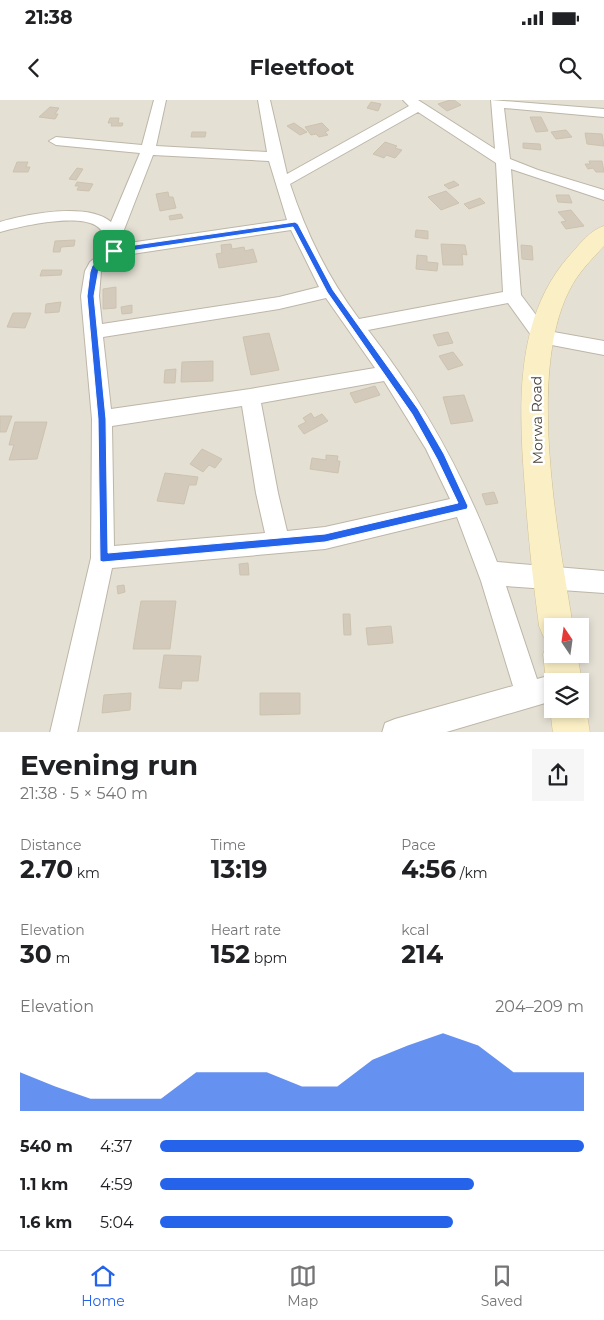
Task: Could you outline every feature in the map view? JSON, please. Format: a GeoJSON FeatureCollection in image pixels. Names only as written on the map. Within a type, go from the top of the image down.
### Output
{"type":"FeatureCollection","features":[{"type":"Feature","properties":{"kind":"main road","name":"Morwa Road"},"geometry":{"type":"LineString","coordinates":[[555,618],[540,500],[534,409],[536,366],[553,299],[570,271],[604,234]]}},
{"type":"Feature","properties":{"kind":"main road"},"geometry":{"type":"LineString","coordinates":[[570,718],[572,732]]}},
{"type":"Feature","properties":{"kind":"street"},"geometry":{"type":"LineString","coordinates":[[63,732],[103,558],[102,419],[90,296],[93,272],[114,243],[148,150],[160,100]]}},
{"type":"Feature","properties":{"kind":"street"},"geometry":{"type":"LineString","coordinates":[[264,100],[274,158],[295,224],[330,291],[415,412],[440,457],[464,506],[488,573],[541,691],[395,732]]}},
{"type":"Feature","properties":{"kind":"street"},"geometry":{"type":"LineString","coordinates":[[604,114],[498,102],[512,296],[542,337],[604,348]]}},
{"type":"Feature","properties":{"kind":"street"},"geometry":{"type":"LineString","coordinates":[[282,183],[413,103],[503,161],[533,173],[604,195]]}},
{"type":"Feature","properties":{"kind":"street"},"geometry":{"type":"LineString","coordinates":[[56,141],[148,150],[274,158]]}},
{"type":"Feature","properties":{"kind":"street"},"geometry":{"type":"LineString","coordinates":[[0,227],[34,218],[88,218],[100,222],[114,243]]}},
{"type":"Feature","properties":{"kind":"street"},"geometry":{"type":"LineString","coordinates":[[114,243],[295,224]]}},
{"type":"Feature","properties":{"kind":"street"},"geometry":{"type":"LineString","coordinates":[[95,332],[279,302],[330,291]]}},
{"type":"Feature","properties":{"kind":"street"},"geometry":{"type":"LineString","coordinates":[[355,326],[512,296]]}},
{"type":"Feature","properties":{"kind":"street"},"geometry":{"type":"LineString","coordinates":[[102,419],[250,397],[389,373]]}},
{"type":"Feature","properties":{"kind":"street"},"geometry":{"type":"LineString","coordinates":[[250,397],[267,493],[279,543]]}},
{"type":"Feature","properties":{"kind":"street"},"geometry":{"type":"LineString","coordinates":[[103,558],[325,538],[464,506]]}},
{"type":"Feature","properties":{"kind":"street"},"geometry":{"type":"LineString","coordinates":[[488,573],[604,582]]}},
{"type":"Feature","properties":{"kind":"shaded area"},"geometry":{"type":"Polygon","coordinates":[[[0,100],[604,100],[604,732],[0,732],[0,100]]]}},
{"type":"Feature","properties":{"kind":"building"},"geometry":{"type":"Polygon","coordinates":[[[454,100],[461,105],[447,111],[438,104],[454,100]]]}},
{"type":"Feature","properties":{"kind":"building"},"geometry":{"type":"Polygon","coordinates":[[[371,102],[381,104],[378,111],[367,108],[371,102]]]}},
{"type":"Feature","properties":{"kind":"building"},"geometry":{"type":"Polygon","coordinates":[[[50,107],[59,108],[55,114],[58,114],[55,119],[39,117],[50,107]]]}},
{"type":"Feature","properties":{"kind":"building"},"geometry":{"type":"Polygon","coordinates":[[[530,117],[541,117],[548,131],[536,132],[530,117]]]}},
{"type":"Feature","properties":{"kind":"building"},"geometry":{"type":"Polygon","coordinates":[[[110,118],[119,118],[118,123],[123,123],[122,126],[111,126],[112,123],[108,123],[110,118]]]}},
{"type":"Feature","properties":{"kind":"building"},"geometry":{"type":"Polygon","coordinates":[[[294,123],[307,132],[300,135],[287,126],[294,123]]]}},
{"type":"Feature","properties":{"kind":"building"},"geometry":{"type":"Polygon","coordinates":[[[322,123],[329,130],[325,132],[328,135],[319,137],[316,134],[311,135],[305,127],[322,123]]]}},
{"type":"Feature","properties":{"kind":"building"},"geometry":{"type":"Polygon","coordinates":[[[566,130],[572,137],[556,139],[551,132],[566,130]]]}},
{"type":"Feature","properties":{"kind":"building"},"geometry":{"type":"Polygon","coordinates":[[[192,132],[206,132],[205,137],[191,137],[192,132]]]}},
{"type":"Feature","properties":{"kind":"building"},"geometry":{"type":"Polygon","coordinates":[[[585,133],[602,134],[604,146],[587,144],[585,133]]]}},
{"type":"Feature","properties":{"kind":"building"},"geometry":{"type":"Polygon","coordinates":[[[385,142],[402,150],[395,158],[386,155],[384,158],[373,154],[385,142]]]}},
{"type":"Feature","properties":{"kind":"building"},"geometry":{"type":"Polygon","coordinates":[[[523,143],[540,144],[541,150],[523,148],[523,143]]]}},
{"type":"Feature","properties":{"kind":"building"},"geometry":{"type":"Polygon","coordinates":[[[589,161],[602,161],[604,172],[596,172],[593,168],[588,169],[585,164],[590,164],[589,161]]]}},
{"type":"Feature","properties":{"kind":"building"},"geometry":{"type":"Polygon","coordinates":[[[17,162],[28,162],[26,167],[30,167],[28,172],[13,172],[17,162]]]}},
{"type":"Feature","properties":{"kind":"building"},"geometry":{"type":"Polygon","coordinates":[[[77,168],[83,169],[76,180],[69,179],[77,168]]]}},
{"type":"Feature","properties":{"kind":"building"},"geometry":{"type":"Polygon","coordinates":[[[454,181],[459,185],[449,189],[444,185],[454,181]]]}},
{"type":"Feature","properties":{"kind":"building"},"geometry":{"type":"Polygon","coordinates":[[[77,182],[93,184],[89,191],[77,190],[79,186],[75,186],[77,182]]]}},
{"type":"Feature","properties":{"kind":"building"},"geometry":{"type":"Polygon","coordinates":[[[446,191],[459,203],[441,210],[428,197],[446,191]]]}},
{"type":"Feature","properties":{"kind":"building"},"geometry":{"type":"Polygon","coordinates":[[[168,192],[169,197],[173,197],[176,208],[160,211],[156,194],[168,192]]]}},
{"type":"Feature","properties":{"kind":"building"},"geometry":{"type":"Polygon","coordinates":[[[556,195],[569,195],[572,203],[558,202],[556,195]]]}},
{"type":"Feature","properties":{"kind":"building"},"geometry":{"type":"Polygon","coordinates":[[[480,198],[485,203],[469,209],[464,204],[480,198]]]}},
{"type":"Feature","properties":{"kind":"building"},"geometry":{"type":"Polygon","coordinates":[[[571,210],[584,226],[566,229],[561,222],[566,221],[558,212],[571,210]]]}},
{"type":"Feature","properties":{"kind":"building"},"geometry":{"type":"Polygon","coordinates":[[[181,214],[183,218],[170,220],[169,216],[181,214]]]}},
{"type":"Feature","properties":{"kind":"building"},"geometry":{"type":"Polygon","coordinates":[[[416,230],[428,231],[428,239],[415,237],[416,230]]]}},
{"type":"Feature","properties":{"kind":"building"},"geometry":{"type":"Polygon","coordinates":[[[75,240],[74,246],[61,247],[60,252],[53,252],[55,241],[75,240]]]}},
{"type":"Feature","properties":{"kind":"building"},"geometry":{"type":"Polygon","coordinates":[[[231,244],[232,249],[244,247],[245,251],[253,249],[257,262],[219,268],[216,254],[222,253],[221,245],[231,244]]]}},
{"type":"Feature","properties":{"kind":"building"},"geometry":{"type":"Polygon","coordinates":[[[441,244],[465,245],[467,255],[462,254],[463,265],[443,265],[441,244]]]}},
{"type":"Feature","properties":{"kind":"building"},"geometry":{"type":"Polygon","coordinates":[[[521,245],[532,246],[533,260],[522,259],[521,245]]]}},
{"type":"Feature","properties":{"kind":"building"},"geometry":{"type":"Polygon","coordinates":[[[417,255],[427,256],[427,262],[438,263],[437,271],[416,269],[417,255]]]}},
{"type":"Feature","properties":{"kind":"building"},"geometry":{"type":"Polygon","coordinates":[[[42,270],[62,270],[61,275],[40,276],[42,270]]]}},
{"type":"Feature","properties":{"kind":"building"},"geometry":{"type":"Polygon","coordinates":[[[116,287],[116,308],[103,309],[103,289],[116,287]]]}},
{"type":"Feature","properties":{"kind":"building"},"geometry":{"type":"Polygon","coordinates":[[[61,302],[59,312],[45,313],[46,304],[61,302]]]}},
{"type":"Feature","properties":{"kind":"building"},"geometry":{"type":"Polygon","coordinates":[[[132,305],[132,313],[122,314],[121,307],[132,305]]]}},
{"type":"Feature","properties":{"kind":"building"},"geometry":{"type":"Polygon","coordinates":[[[13,313],[31,313],[25,328],[7,327],[13,313]]]}},
{"type":"Feature","properties":{"kind":"building"},"geometry":{"type":"Polygon","coordinates":[[[448,332],[453,343],[438,346],[433,335],[448,332]]]}},
{"type":"Feature","properties":{"kind":"building"},"geometry":{"type":"Polygon","coordinates":[[[269,333],[279,370],[251,375],[243,337],[269,333]]]}},
{"type":"Feature","properties":{"kind":"building"},"geometry":{"type":"Polygon","coordinates":[[[453,352],[463,365],[448,370],[439,356],[453,352]]]}},
{"type":"Feature","properties":{"kind":"building"},"geometry":{"type":"Polygon","coordinates":[[[213,361],[213,381],[181,382],[182,362],[213,361]]]}},
{"type":"Feature","properties":{"kind":"building"},"geometry":{"type":"Polygon","coordinates":[[[176,369],[175,383],[164,383],[165,370],[176,369]]]}},
{"type":"Feature","properties":{"kind":"building"},"geometry":{"type":"Polygon","coordinates":[[[375,386],[380,395],[355,403],[350,393],[375,386]]]}},
{"type":"Feature","properties":{"kind":"building"},"geometry":{"type":"Polygon","coordinates":[[[464,395],[473,421],[451,424],[443,397],[464,395]]]}},
{"type":"Feature","properties":{"kind":"building"},"geometry":{"type":"Polygon","coordinates":[[[311,413],[314,418],[322,414],[328,421],[304,434],[298,426],[306,422],[303,418],[311,413]]]}},
{"type":"Feature","properties":{"kind":"building"},"geometry":{"type":"Polygon","coordinates":[[[0,416],[12,416],[6,432],[0,432],[0,416]]]}},
{"type":"Feature","properties":{"kind":"building"},"geometry":{"type":"Polygon","coordinates":[[[15,422],[47,422],[37,459],[9,460],[14,445],[9,445],[15,422]]]}},
{"type":"Feature","properties":{"kind":"building"},"geometry":{"type":"Polygon","coordinates":[[[202,449],[222,459],[215,468],[209,465],[203,472],[190,464],[202,449]]]}},
{"type":"Feature","properties":{"kind":"building"},"geometry":{"type":"Polygon","coordinates":[[[326,455],[338,456],[337,461],[340,461],[338,473],[310,469],[312,458],[326,460],[326,455]]]}},
{"type":"Feature","properties":{"kind":"building"},"geometry":{"type":"Polygon","coordinates":[[[165,473],[198,477],[196,485],[189,485],[184,504],[157,501],[165,473]]]}},
{"type":"Feature","properties":{"kind":"building"},"geometry":{"type":"Polygon","coordinates":[[[494,492],[498,503],[486,505],[482,494],[494,492]]]}},
{"type":"Feature","properties":{"kind":"building"},"geometry":{"type":"Polygon","coordinates":[[[248,563],[249,575],[240,575],[239,564],[248,563]]]}},
{"type":"Feature","properties":{"kind":"building"},"geometry":{"type":"Polygon","coordinates":[[[124,585],[125,592],[118,594],[117,586],[124,585]]]}},
{"type":"Feature","properties":{"kind":"building"},"geometry":{"type":"Polygon","coordinates":[[[141,601],[176,601],[170,649],[133,649],[141,601]]]}},
{"type":"Feature","properties":{"kind":"building"},"geometry":{"type":"Polygon","coordinates":[[[343,614],[350,614],[351,635],[344,635],[343,614]]]}},
{"type":"Feature","properties":{"kind":"building"},"geometry":{"type":"Polygon","coordinates":[[[391,626],[393,643],[368,645],[366,628],[391,626]]]}},
{"type":"Feature","properties":{"kind":"building"},"geometry":{"type":"Polygon","coordinates":[[[164,655],[201,656],[198,681],[182,681],[181,689],[159,688],[164,655]]]}},
{"type":"Feature","properties":{"kind":"building"},"geometry":{"type":"Polygon","coordinates":[[[131,693],[130,710],[102,713],[104,695],[131,693]]]}},
{"type":"Feature","properties":{"kind":"building"},"geometry":{"type":"Polygon","coordinates":[[[260,693],[300,693],[300,714],[260,715],[260,693]]]}},
{"type":"Feature","properties":{"kind":"route"},"geometry":{"type":"LineString","coordinates":[[295,224],[330,291],[415,412],[464,506],[325,538],[103,558],[102,419],[90,296],[93,272],[96,266],[114,251],[295,224]]}}]}
